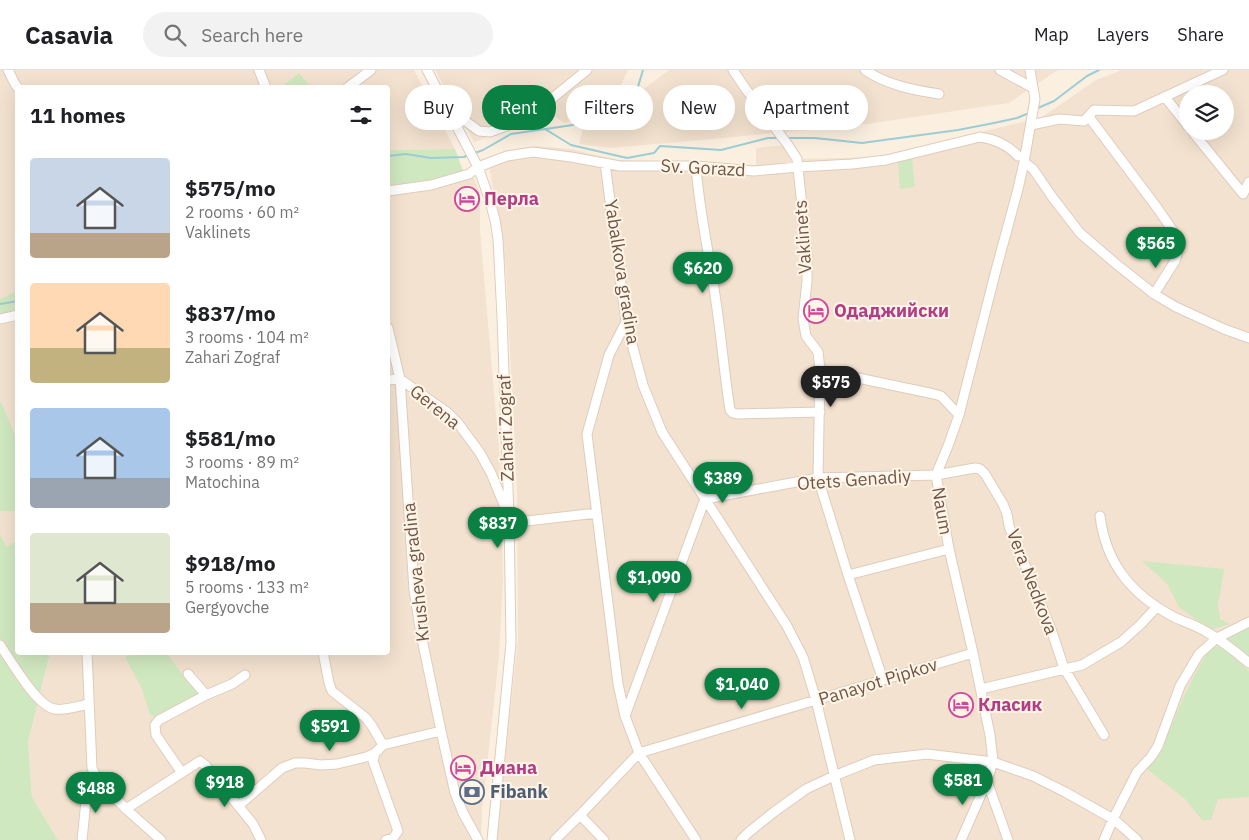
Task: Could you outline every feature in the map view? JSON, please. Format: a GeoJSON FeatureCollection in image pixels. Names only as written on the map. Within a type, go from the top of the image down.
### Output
{"type":"FeatureCollection","features":[{"type":"Feature","properties":{"kind":"street"},"geometry":{"type":"LineString","coordinates":[[8,70],[16,85]]}},
{"type":"Feature","properties":{"kind":"street"},"geometry":{"type":"LineString","coordinates":[[259,70],[265,85]]}},
{"type":"Feature","properties":{"kind":"street"},"geometry":{"type":"LineString","coordinates":[[351,85],[371,70]]}},
{"type":"Feature","properties":{"kind":"street","name":"Zahari Zograf"},"geometry":{"type":"LineString","coordinates":[[427,70],[435,85]]}},
{"type":"Feature","properties":{"kind":"street"},"geometry":{"type":"LineString","coordinates":[[472,126],[479,131],[490,132],[523,120],[587,70]]}},
{"type":"Feature","properties":{"kind":"street","name":"Vaklinets"},"geometry":{"type":"LineString","coordinates":[[734,70],[797,159],[807,253],[803,319],[806,336],[818,352],[820,370],[818,478],[883,680]]}},
{"type":"Feature","properties":{"kind":"street"},"geometry":{"type":"LineString","coordinates":[[865,70],[880,79],[909,90],[939,94]]}},
{"type":"Feature","properties":{"kind":"street"},"geometry":{"type":"LineString","coordinates":[[1000,70],[1033,88]]}},
{"type":"Feature","properties":{"kind":"street","name":"Naum"},"geometry":{"type":"LineString","coordinates":[[961,840],[987,781],[993,762],[990,734],[949,549],[936,475],[959,415],[1018,189],[1021,159],[1031,126],[1035,99],[1030,70]]}},
{"type":"Feature","properties":{"kind":"street"},"geometry":{"type":"LineString","coordinates":[[1031,126],[1059,119],[1084,121],[1094,110],[1134,111],[1223,70]]}},
{"type":"Feature","properties":{"kind":"street"},"geometry":{"type":"LineString","coordinates":[[1165,97],[1179,115]]}},
{"type":"Feature","properties":{"kind":"street"},"geometry":{"type":"LineString","coordinates":[[1089,117],[1158,209],[1176,238],[1178,246],[1175,261],[1154,294]]}},
{"type":"Feature","properties":{"kind":"street","name":"Zahari Zograf"},"geometry":{"type":"LineString","coordinates":[[459,130],[476,164],[495,220],[498,239],[502,317],[509,520],[510,643],[492,840]]}},
{"type":"Feature","properties":{"kind":"street","name":"Sv. Gorazd"},"geometry":{"type":"LineString","coordinates":[[390,190],[431,185],[469,174],[476,164],[533,152],[620,166],[696,166],[754,171],[886,160],[980,137],[992,139],[1012,149],[1033,169],[1080,233],[1154,294],[1176,307],[1249,338]]}},
{"type":"Feature","properties":{"kind":"street"},"geometry":{"type":"LineString","coordinates":[[1199,140],[1243,194],[1249,182]]}},
{"type":"Feature","properties":{"kind":"street","name":"Yabalkova gradina"},"geometry":{"type":"LineString","coordinates":[[605,163],[626,322],[643,385],[662,432],[787,626],[803,657],[816,700],[850,840]]}},
{"type":"Feature","properties":{"kind":"street"},"geometry":{"type":"LineString","coordinates":[[696,166],[698,192],[720,323],[730,410],[737,414],[820,412]]}},
{"type":"Feature","properties":{"kind":"street"},"geometry":{"type":"LineString","coordinates":[[0,320],[15,316]]}},
{"type":"Feature","properties":{"kind":"street"},"geometry":{"type":"LineString","coordinates":[[626,322],[609,355],[587,434],[618,684],[625,716],[639,753],[696,840]]}},
{"type":"Feature","properties":{"kind":"street","name":"Krusheva gradina"},"geometry":{"type":"LineString","coordinates":[[390,336],[400,379],[414,590],[421,634],[455,792],[463,813],[478,840]]}},
{"type":"Feature","properties":{"kind":"street"},"geometry":{"type":"LineString","coordinates":[[820,370],[941,396],[959,415]]}},
{"type":"Feature","properties":{"kind":"street"},"geometry":{"type":"LineString","coordinates":[[390,380],[400,379]]}},
{"type":"Feature","properties":{"kind":"street","name":"Gerena"},"geometry":{"type":"LineString","coordinates":[[400,379],[448,413],[458,423],[480,453],[491,473],[509,520]]}},
{"type":"Feature","properties":{"kind":"street","name":"Vera Nedkova"},"geometry":{"type":"LineString","coordinates":[[936,475],[975,468],[980,469],[985,474],[1003,504],[1009,526],[1051,628],[1064,668],[1104,735]]}},
{"type":"Feature","properties":{"kind":"street","name":"Otets Genadiy"},"geometry":{"type":"LineString","coordinates":[[705,498],[818,478],[936,475]]}},
{"type":"Feature","properties":{"kind":"street"},"geometry":{"type":"LineString","coordinates":[[625,716],[705,498]]}},
{"type":"Feature","properties":{"kind":"street"},"geometry":{"type":"LineString","coordinates":[[509,520],[596,513]]}},
{"type":"Feature","properties":{"kind":"street"},"geometry":{"type":"LineString","coordinates":[[1100,516],[1106,546],[1113,561],[1139,594],[1176,618],[1198,627],[1217,638],[1249,662]]}},
{"type":"Feature","properties":{"kind":"street"},"geometry":{"type":"LineString","coordinates":[[848,575],[949,549]]}},
{"type":"Feature","properties":{"kind":"street"},"geometry":{"type":"LineString","coordinates":[[981,689],[1082,664],[1121,642],[1140,625],[1156,606]]}},
{"type":"Feature","properties":{"kind":"street"},"geometry":{"type":"LineString","coordinates":[[1104,840],[1137,772],[1158,746],[1180,686],[1200,654],[1217,638],[1249,622]]}},
{"type":"Feature","properties":{"kind":"street"},"geometry":{"type":"LineString","coordinates":[[0,644],[38,699],[48,707],[62,709],[89,704]]}},
{"type":"Feature","properties":{"kind":"street","name":"Panayot Pipkov"},"geometry":{"type":"LineString","coordinates":[[555,840],[639,753],[973,653]]}},
{"type":"Feature","properties":{"kind":"street"},"geometry":{"type":"LineString","coordinates":[[87,655],[92,768],[97,779],[126,809],[161,840]]}},
{"type":"Feature","properties":{"kind":"street"},"geometry":{"type":"LineString","coordinates":[[324,655],[332,690],[366,718],[382,745]]}},
{"type":"Feature","properties":{"kind":"street"},"geometry":{"type":"LineString","coordinates":[[188,674],[206,695]]}},
{"type":"Feature","properties":{"kind":"street"},"geometry":{"type":"LineString","coordinates":[[182,773],[156,735],[155,725],[159,720],[206,695],[232,684],[245,675]]}},
{"type":"Feature","properties":{"kind":"street"},"geometry":{"type":"LineString","coordinates":[[238,806],[282,768],[305,763],[337,764],[366,757],[375,753],[382,745],[441,731]]}},
{"type":"Feature","properties":{"kind":"street"},"geometry":{"type":"LineString","coordinates":[[375,753],[373,761],[398,830],[393,838],[386,840]]}},
{"type":"Feature","properties":{"kind":"street"},"geometry":{"type":"LineString","coordinates":[[741,840],[774,812],[806,789],[834,776],[874,760],[927,754],[993,762],[1033,776],[1113,819],[1137,840]]}},
{"type":"Feature","properties":{"kind":"street"},"geometry":{"type":"LineString","coordinates":[[126,809],[200,761],[253,824],[260,840]]}},
{"type":"Feature","properties":{"kind":"street"},"geometry":{"type":"LineString","coordinates":[[82,840],[87,791],[89,785],[97,779]]}},
{"type":"Feature","properties":{"kind":"street"},"geometry":{"type":"LineString","coordinates":[[987,781],[1008,840]]}},
{"type":"Feature","properties":{"kind":"street"},"geometry":{"type":"LineString","coordinates":[[580,815],[604,840]]}},
{"type":"Feature","properties":{"kind":"shaded area"},"geometry":{"type":"Polygon","coordinates":[[[0,70],[414,70],[422,85],[405,85],[405,130],[445,130],[455,149],[390,150],[390,85],[15,85],[15,292],[0,299],[0,70]]]}},
{"type":"Feature","properties":{"kind":"shaded area"},"geometry":{"type":"Polygon","coordinates":[[[435,70],[628,70],[621,85],[566,85],[566,122],[564,123],[556,117],[556,85],[482,85],[482,130],[508,130],[474,142],[468,130],[472,130],[472,85],[443,85],[435,70]]]}},
{"type":"Feature","properties":{"kind":"shaded area"},"geometry":{"type":"Polygon","coordinates":[[[669,70],[1058,70],[1009,103],[868,124],[868,85],[745,85],[745,130],[806,130],[610,148],[579,144],[582,130],[653,130],[653,85],[649,85],[669,70]]]}},
{"type":"Feature","properties":{"kind":"shaded area"},"geometry":{"type":"Polygon","coordinates":[[[1122,70],[1249,70],[1249,840],[496,840],[518,639],[517,491],[506,270],[488,159],[492,156],[535,146],[571,149],[617,160],[756,165],[756,148],[794,144],[801,159],[879,157],[1042,117],[1096,80],[1122,70]]]}},
{"type":"Feature","properties":{"kind":"shaded area"},"geometry":{"type":"Polygon","coordinates":[[[470,169],[480,193],[480,231],[501,472],[503,580],[499,657],[482,811],[481,840],[58,840],[32,797],[28,742],[50,655],[390,655],[390,187],[431,182],[470,169]]]}},
{"type":"Feature","properties":{"kind":"shaded area"},"geometry":{"type":"Polygon","coordinates":[[[15,318],[15,434],[0,400],[0,322],[15,318]]]}},
{"type":"Feature","properties":{"kind":"shaded area"},"geometry":{"type":"Polygon","coordinates":[[[0,511],[15,511],[15,541],[7,547],[0,534],[0,511]]]}},
{"type":"Feature","properties":{"kind":"green space"},"geometry":{"type":"Polygon","coordinates":[[[299,73],[309,85],[284,85],[299,73]]]}},
{"type":"Feature","properties":{"kind":"green space"},"geometry":{"type":"Polygon","coordinates":[[[455,149],[464,173],[431,182],[390,187],[390,150],[455,149]]]}},
{"type":"Feature","properties":{"kind":"green space"},"geometry":{"type":"Polygon","coordinates":[[[912,159],[915,187],[900,189],[898,161],[912,159]]]}},
{"type":"Feature","properties":{"kind":"green space"},"geometry":{"type":"Polygon","coordinates":[[[15,292],[15,318],[0,322],[0,299],[15,292]]]}},
{"type":"Feature","properties":{"kind":"green space"},"geometry":{"type":"Polygon","coordinates":[[[0,400],[15,434],[15,511],[0,511],[0,400]]]}},
{"type":"Feature","properties":{"kind":"green space"},"geometry":{"type":"Polygon","coordinates":[[[0,534],[7,547],[15,541],[15,655],[50,655],[28,742],[32,797],[58,840],[0,840],[0,534]]]}},
{"type":"Feature","properties":{"kind":"green space"},"geometry":{"type":"Polygon","coordinates":[[[1142,561],[1224,569],[1218,606],[1220,619],[1230,624],[1210,630],[1179,607],[1167,584],[1142,561]]]}},
{"type":"Feature","properties":{"kind":"green space"},"geometry":{"type":"Polygon","coordinates":[[[1249,625],[1249,660],[1223,637],[1249,625]]]}},
{"type":"Feature","properties":{"kind":"green space"},"geometry":{"type":"Polygon","coordinates":[[[1210,647],[1222,647],[1249,671],[1249,797],[1218,799],[1211,820],[1202,820],[1185,799],[1147,769],[1164,742],[1181,702],[1210,647]]]}},
{"type":"Feature","properties":{"kind":"green space"},"geometry":{"type":"Polygon","coordinates":[[[130,655],[168,655],[197,693],[196,698],[154,718],[150,715],[142,689],[125,657],[130,655]]]}},
{"type":"Feature","properties":{"kind":"waterway"},"geometry":{"type":"LineString","coordinates":[[475,153],[511,134],[573,125],[629,97],[637,90],[643,70]]}},
{"type":"Feature","properties":{"kind":"waterway"},"geometry":{"type":"LineString","coordinates":[[1038,108],[1054,101],[1087,76],[1099,70]]}},
{"type":"Feature","properties":{"kind":"waterway"},"geometry":{"type":"LineString","coordinates":[[787,138],[815,138],[862,143],[958,130],[1017,118],[1029,113]]}},
{"type":"Feature","properties":{"kind":"waterway"},"geometry":{"type":"LineString","coordinates":[[547,130],[571,145],[627,158],[654,153],[660,146],[721,150],[768,138],[780,138]]}},
{"type":"Feature","properties":{"kind":"waterway"},"geometry":{"type":"LineString","coordinates":[[390,156],[406,154],[431,158],[464,157],[468,155]]}},
{"type":"Feature","properties":{"kind":"waterway"},"geometry":{"type":"LineString","coordinates":[[0,304],[15,302]]}},
{"type":"Feature","properties":{"kind":"place","name":"Перла"},"geometry":{"type":"Point","coordinates":[467,199]}},
{"type":"Feature","properties":{"kind":"place","name":"Одаджийски"},"geometry":{"type":"Point","coordinates":[816,311]}},
{"type":"Feature","properties":{"kind":"place","name":"Класик"},"geometry":{"type":"Point","coordinates":[961,705]}},
{"type":"Feature","properties":{"kind":"place","name":"Диана"},"geometry":{"type":"Point","coordinates":[463,768]}},
{"type":"Feature","properties":{"kind":"place","name":"Fibank"},"geometry":{"type":"Point","coordinates":[472,792]}}]}
